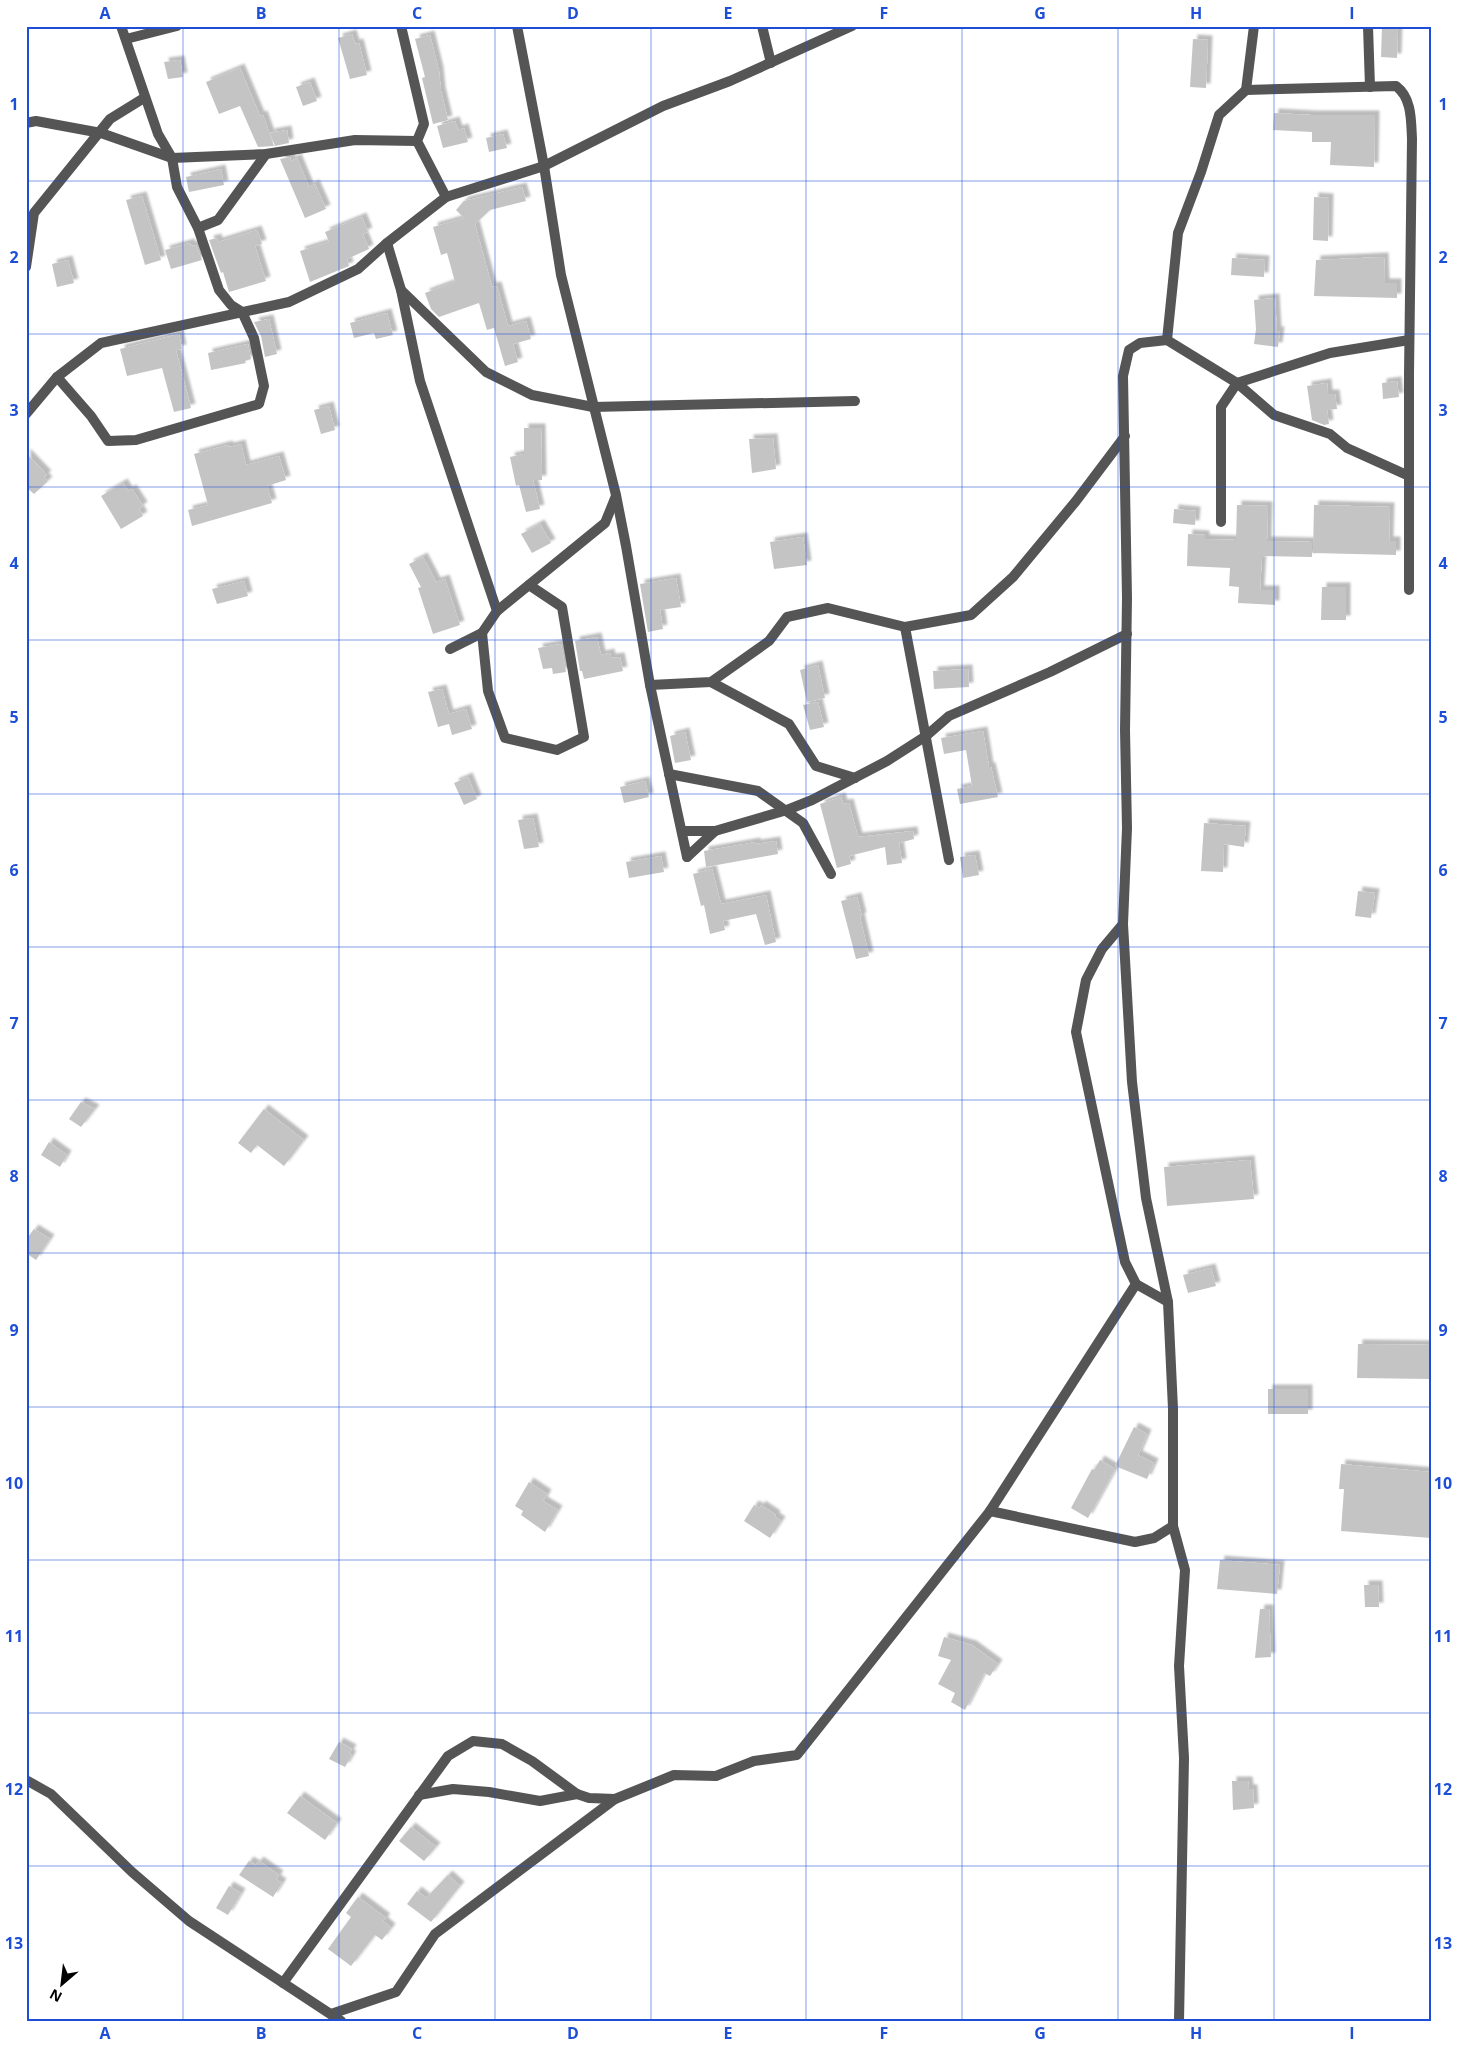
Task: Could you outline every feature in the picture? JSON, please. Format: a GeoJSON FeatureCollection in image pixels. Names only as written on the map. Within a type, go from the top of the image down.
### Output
{"type":"FeatureCollection","features":[{"type":"Feature","properties":{"kind":"street"},"geometry":{"type":"LineString","coordinates":[[57,377],[91,416],[108,441],[136,440],[259,404],[264,386],[254,338],[242,312],[231,305],[219,290],[198,228],[177,187],[172,158],[158,134],[144,98],[121,26]]}},
{"type":"Feature","properties":{"kind":"street"},"geometry":{"type":"LineString","coordinates":[[126,40],[177,26]]}},
{"type":"Feature","properties":{"kind":"street"},"geometry":{"type":"LineString","coordinates":[[401,26],[424,124],[417,141],[446,197]]}},
{"type":"Feature","properties":{"kind":"street"},"geometry":{"type":"LineString","coordinates":[[517,26],[544,166],[561,275],[616,495],[650,685],[687,857],[715,831]]}},
{"type":"Feature","properties":{"kind":"street"},"geometry":{"type":"LineString","coordinates":[[762,26],[771,63]]}},
{"type":"Feature","properties":{"kind":"street"},"geometry":{"type":"LineString","coordinates":[[26,414],[57,377],[101,343],[288,302],[358,269],[387,243],[446,197],[544,166],[663,106],[730,81],[852,26]]}},
{"type":"Feature","properties":{"kind":"street"},"geometry":{"type":"LineString","coordinates":[[1167,340],[1178,233],[1202,172],[1219,115],[1246,90],[1254,26]]}},
{"type":"Feature","properties":{"kind":"street"},"geometry":{"type":"LineString","coordinates":[[1368,26],[1370,87]]}},
{"type":"Feature","properties":{"kind":"street"},"geometry":{"type":"LineString","coordinates":[[1246,90],[1396,86],[1404,92],[1410,110],[1412,139],[1409,340],[1409,590]]}},
{"type":"Feature","properties":{"kind":"street"},"geometry":{"type":"LineString","coordinates":[[26,267],[34,213],[101,133],[110,119],[144,98]]}},
{"type":"Feature","properties":{"kind":"street"},"geometry":{"type":"LineString","coordinates":[[26,123],[36,122],[101,133],[172,158],[266,154],[355,140],[417,141]]}},
{"type":"Feature","properties":{"kind":"street"},"geometry":{"type":"LineString","coordinates":[[198,228],[218,220],[266,154]]}},
{"type":"Feature","properties":{"kind":"street"},"geometry":{"type":"LineString","coordinates":[[387,243],[401,290],[420,381],[497,611]]}},
{"type":"Feature","properties":{"kind":"street"},"geometry":{"type":"LineString","coordinates":[[401,290],[486,372],[532,395],[593,407],[855,401]]}},
{"type":"Feature","properties":{"kind":"street"},"geometry":{"type":"LineString","coordinates":[[1179,2021],[1184,1758],[1179,1666],[1186,1570],[1173,1526],[1173,1409],[1168,1302],[1146,1198],[1132,1082],[1123,924],[1127,828],[1125,730],[1127,634],[1123,376],[1130,350],[1140,343],[1167,340],[1237,383],[1274,415],[1330,434],[1347,448],[1409,476]]}},
{"type":"Feature","properties":{"kind":"street"},"geometry":{"type":"LineString","coordinates":[[1221,522],[1221,407],[1237,383],[1330,353],[1409,340]]}},
{"type":"Feature","properties":{"kind":"street"},"geometry":{"type":"LineString","coordinates":[[711,682],[769,641],[788,617],[828,608],[905,627],[971,615],[1013,578],[1076,501],[1125,436]]}},
{"type":"Feature","properties":{"kind":"street"},"geometry":{"type":"LineString","coordinates":[[450,649],[482,633],[497,611],[605,524],[616,495]]}},
{"type":"Feature","properties":{"kind":"street"},"geometry":{"type":"LineString","coordinates":[[482,633],[488,691],[505,738],[557,750],[584,737],[562,607],[529,584]]}},
{"type":"Feature","properties":{"kind":"street"},"geometry":{"type":"LineString","coordinates":[[905,627],[949,860]]}},
{"type":"Feature","properties":{"kind":"street"},"geometry":{"type":"LineString","coordinates":[[682,832],[715,831],[787,810],[812,800],[887,761],[926,736],[949,716],[1050,672],[1127,634]]}},
{"type":"Feature","properties":{"kind":"street"},"geometry":{"type":"LineString","coordinates":[[650,685],[711,682],[789,724],[816,766],[855,778]]}},
{"type":"Feature","properties":{"kind":"street"},"geometry":{"type":"LineString","coordinates":[[669,774],[758,790],[803,823],[831,874]]}},
{"type":"Feature","properties":{"kind":"street"},"geometry":{"type":"LineString","coordinates":[[1123,924],[1102,949],[1086,980],[1076,1032],[1125,1262],[1136,1284],[1168,1302]]}},
{"type":"Feature","properties":{"kind":"street"},"geometry":{"type":"LineString","coordinates":[[331,2014],[396,1992],[435,1934],[615,1798],[674,1775],[716,1776],[754,1761],[797,1755],[990,1511],[1136,1284]]}},
{"type":"Feature","properties":{"kind":"street"},"geometry":{"type":"LineString","coordinates":[[990,1511],[1135,1542],[1154,1538],[1173,1526]]}},
{"type":"Feature","properties":{"kind":"street"},"geometry":{"type":"LineString","coordinates":[[283,1983],[448,1756],[474,1741],[502,1744],[532,1761],[577,1794],[589,1798],[615,1798]]}},
{"type":"Feature","properties":{"kind":"street"},"geometry":{"type":"LineString","coordinates":[[26,1780],[51,1794],[132,1872],[189,1921],[341,2021]]}},
{"type":"Feature","properties":{"kind":"street"},"geometry":{"type":"LineString","coordinates":[[420,1795],[454,1789],[489,1792],[540,1801],[577,1794]]}},
{"type":"Feature","properties":{"kind":"building"},"geometry":{"type":"Polygon","coordinates":[[[1382,26],[1398,26],[1397,58],[1381,57],[1382,26]]]}},
{"type":"Feature","properties":{"kind":"building"},"geometry":{"type":"Polygon","coordinates":[[[352,34],[355,44],[359,43],[367,75],[350,79],[338,38],[352,34]]]}},
{"type":"Feature","properties":{"kind":"building"},"geometry":{"type":"Polygon","coordinates":[[[430,35],[448,120],[433,124],[422,78],[425,77],[415,39],[430,35]]]}},
{"type":"Feature","properties":{"kind":"building"},"geometry":{"type":"Polygon","coordinates":[[[1193,39],[1208,40],[1206,88],[1190,87],[1193,39]]]}},
{"type":"Feature","properties":{"kind":"building"},"geometry":{"type":"Polygon","coordinates":[[[180,60],[183,77],[168,79],[164,62],[180,60]]]}},
{"type":"Feature","properties":{"kind":"building"},"geometry":{"type":"Polygon","coordinates":[[[240,68],[260,116],[263,115],[274,146],[258,147],[240,106],[219,114],[206,82],[240,68]]]}},
{"type":"Feature","properties":{"kind":"building"},"geometry":{"type":"Polygon","coordinates":[[[310,82],[317,101],[303,106],[296,87],[310,82]]]}},
{"type":"Feature","properties":{"kind":"building"},"geometry":{"type":"Polygon","coordinates":[[[1274,113],[1375,115],[1374,167],[1330,165],[1331,142],[1312,142],[1312,132],[1273,130],[1274,113]]]}},
{"type":"Feature","properties":{"kind":"building"},"geometry":{"type":"Polygon","coordinates":[[[455,121],[458,130],[464,128],[468,142],[443,148],[437,126],[455,121]]]}},
{"type":"Feature","properties":{"kind":"building"},"geometry":{"type":"Polygon","coordinates":[[[287,130],[289,143],[275,146],[270,133],[287,130]]]}},
{"type":"Feature","properties":{"kind":"building"},"geometry":{"type":"Polygon","coordinates":[[[503,134],[507,148],[489,152],[486,138],[503,134]]]}},
{"type":"Feature","properties":{"kind":"building"},"geometry":{"type":"Polygon","coordinates":[[[290,157],[291,161],[297,158],[309,187],[315,184],[326,209],[305,218],[280,159],[290,157]]]}},
{"type":"Feature","properties":{"kind":"building"},"geometry":{"type":"Polygon","coordinates":[[[221,169],[224,185],[189,192],[186,177],[221,169]]]}},
{"type":"Feature","properties":{"kind":"building"},"geometry":{"type":"Polygon","coordinates":[[[522,187],[526,201],[490,210],[475,224],[492,287],[497,286],[508,326],[526,321],[531,339],[513,344],[518,362],[505,366],[494,328],[487,330],[479,303],[439,317],[431,309],[425,293],[455,282],[447,253],[441,255],[433,227],[464,218],[456,210],[464,201],[522,187]]]}},
{"type":"Feature","properties":{"kind":"building"},"geometry":{"type":"Polygon","coordinates":[[[142,196],[161,260],[145,265],[126,200],[142,196]]]}},
{"type":"Feature","properties":{"kind":"building"},"geometry":{"type":"Polygon","coordinates":[[[1314,197],[1329,198],[1328,241],[1313,240],[1314,197]]]}},
{"type":"Feature","properties":{"kind":"building"},"geometry":{"type":"Polygon","coordinates":[[[362,217],[368,232],[363,234],[369,249],[347,259],[349,266],[310,282],[300,251],[329,242],[325,232],[362,217]]]}},
{"type":"Feature","properties":{"kind":"building"},"geometry":{"type":"Polygon","coordinates":[[[257,230],[262,244],[255,246],[266,281],[229,292],[223,272],[221,273],[209,240],[217,238],[218,242],[257,230]]]}},
{"type":"Feature","properties":{"kind":"building"},"geometry":{"type":"Polygon","coordinates":[[[190,243],[191,246],[196,245],[202,260],[171,269],[165,250],[190,243]]]}},
{"type":"Feature","properties":{"kind":"building"},"geometry":{"type":"Polygon","coordinates":[[[1384,257],[1385,283],[1397,283],[1397,298],[1314,296],[1316,260],[1384,257]]]}},
{"type":"Feature","properties":{"kind":"building"},"geometry":{"type":"Polygon","coordinates":[[[1232,258],[1265,260],[1264,277],[1231,275],[1232,258]]]}},
{"type":"Feature","properties":{"kind":"building"},"geometry":{"type":"Polygon","coordinates":[[[68,260],[74,283],[57,287],[52,264],[68,260]]]}},
{"type":"Feature","properties":{"kind":"building"},"geometry":{"type":"Polygon","coordinates":[[[1275,298],[1277,331],[1280,331],[1278,347],[1254,344],[1256,329],[1254,300],[1275,298]]]}},
{"type":"Feature","properties":{"kind":"building"},"geometry":{"type":"Polygon","coordinates":[[[387,313],[393,335],[376,339],[374,333],[354,338],[350,323],[387,313]]]}},
{"type":"Feature","properties":{"kind":"building"},"geometry":{"type":"Polygon","coordinates":[[[269,319],[277,354],[265,357],[261,336],[254,322],[269,319]]]}},
{"type":"Feature","properties":{"kind":"building"},"geometry":{"type":"Polygon","coordinates":[[[179,334],[182,349],[176,350],[191,408],[174,412],[162,368],[127,376],[120,349],[179,334]]]}},
{"type":"Feature","properties":{"kind":"building"},"geometry":{"type":"Polygon","coordinates":[[[248,344],[251,359],[245,361],[246,363],[211,370],[208,353],[248,344]]]}},
{"type":"Feature","properties":{"kind":"building"},"geometry":{"type":"Polygon","coordinates":[[[1397,381],[1399,397],[1383,399],[1382,383],[1397,381]]]}},
{"type":"Feature","properties":{"kind":"building"},"geometry":{"type":"Polygon","coordinates":[[[1327,383],[1328,394],[1335,394],[1337,409],[1327,410],[1329,424],[1324,425],[1312,420],[1307,386],[1327,383]]]}},
{"type":"Feature","properties":{"kind":"building"},"geometry":{"type":"Polygon","coordinates":[[[329,406],[335,430],[321,434],[314,410],[329,406]]]}},
{"type":"Feature","properties":{"kind":"building"},"geometry":{"type":"Polygon","coordinates":[[[524,428],[541,428],[542,480],[533,480],[540,509],[526,512],[519,485],[516,486],[510,457],[524,454],[524,428]]]}},
{"type":"Feature","properties":{"kind":"building"},"geometry":{"type":"Polygon","coordinates":[[[773,438],[776,469],[752,473],[749,439],[773,438]]]}},
{"type":"Feature","properties":{"kind":"building"},"geometry":{"type":"Polygon","coordinates":[[[241,444],[246,465],[279,456],[286,480],[267,486],[272,503],[192,526],[188,510],[208,505],[194,454],[228,445],[229,447],[241,444]]]}},
{"type":"Feature","properties":{"kind":"building"},"geometry":{"type":"Polygon","coordinates":[[[26,453],[47,475],[44,477],[48,481],[34,494],[26,487],[26,453]]]}},
{"type":"Feature","properties":{"kind":"building"},"geometry":{"type":"Polygon","coordinates":[[[123,483],[128,491],[132,489],[143,506],[139,509],[143,516],[121,529],[101,496],[123,483]]]}},
{"type":"Feature","properties":{"kind":"building"},"geometry":{"type":"Polygon","coordinates":[[[1237,505],[1268,506],[1267,541],[1312,542],[1312,557],[1262,556],[1260,590],[1275,590],[1275,605],[1238,603],[1239,587],[1229,586],[1230,568],[1187,566],[1188,534],[1205,535],[1205,539],[1236,540],[1237,505]]]}},
{"type":"Feature","properties":{"kind":"building"},"geometry":{"type":"Polygon","coordinates":[[[1314,505],[1390,507],[1389,541],[1396,541],[1396,555],[1313,553],[1314,505]]]}},
{"type":"Feature","properties":{"kind":"building"},"geometry":{"type":"Polygon","coordinates":[[[1174,509],[1196,511],[1195,525],[1173,523],[1174,509]]]}},
{"type":"Feature","properties":{"kind":"building"},"geometry":{"type":"Polygon","coordinates":[[[540,524],[551,543],[532,553],[521,534],[540,524]]]}},
{"type":"Feature","properties":{"kind":"building"},"geometry":{"type":"Polygon","coordinates":[[[803,537],[807,565],[774,569],[770,542],[803,537]]]}},
{"type":"Feature","properties":{"kind":"building"},"geometry":{"type":"Polygon","coordinates":[[[423,557],[436,582],[445,579],[460,625],[433,634],[418,588],[421,587],[409,564],[423,557]]]}},
{"type":"Feature","properties":{"kind":"building"},"geometry":{"type":"Polygon","coordinates":[[[676,578],[681,607],[660,610],[663,629],[648,632],[640,584],[676,578]]]}},
{"type":"Feature","properties":{"kind":"building"},"geometry":{"type":"Polygon","coordinates":[[[244,581],[248,596],[217,604],[212,589],[244,581]]]}},
{"type":"Feature","properties":{"kind":"building"},"geometry":{"type":"Polygon","coordinates":[[[1322,587],[1346,587],[1346,620],[1321,620],[1322,587]]]}},
{"type":"Feature","properties":{"kind":"building"},"geometry":{"type":"Polygon","coordinates":[[[597,637],[601,655],[610,653],[611,658],[620,657],[623,671],[584,679],[582,671],[580,671],[575,641],[597,637]]]}},
{"type":"Feature","properties":{"kind":"building"},"geometry":{"type":"Polygon","coordinates":[[[561,644],[566,672],[553,674],[552,668],[543,669],[538,648],[561,644]]]}},
{"type":"Feature","properties":{"kind":"building"},"geometry":{"type":"Polygon","coordinates":[[[818,665],[825,698],[807,702],[800,670],[818,665]]]}},
{"type":"Feature","properties":{"kind":"building"},"geometry":{"type":"Polygon","coordinates":[[[968,669],[969,687],[934,689],[933,671],[968,669]]]}},
{"type":"Feature","properties":{"kind":"building"},"geometry":{"type":"Polygon","coordinates":[[[442,689],[449,714],[466,709],[472,729],[452,735],[449,724],[438,727],[428,692],[442,689]]]}},
{"type":"Feature","properties":{"kind":"building"},"geometry":{"type":"Polygon","coordinates":[[[818,702],[824,727],[810,730],[803,705],[818,702]]]}},
{"type":"Feature","properties":{"kind":"building"},"geometry":{"type":"Polygon","coordinates":[[[983,731],[989,767],[991,767],[998,797],[960,804],[957,789],[972,786],[966,750],[944,754],[941,738],[983,731]]]}},
{"type":"Feature","properties":{"kind":"building"},"geometry":{"type":"Polygon","coordinates":[[[685,732],[691,760],[675,763],[670,736],[685,732]]]}},
{"type":"Feature","properties":{"kind":"building"},"geometry":{"type":"Polygon","coordinates":[[[468,777],[477,799],[464,805],[454,783],[468,777]]]}},
{"type":"Feature","properties":{"kind":"building"},"geometry":{"type":"Polygon","coordinates":[[[645,781],[649,797],[624,803],[620,787],[645,781]]]}},
{"type":"Feature","properties":{"kind":"building"},"geometry":{"type":"Polygon","coordinates":[[[841,797],[843,804],[849,803],[858,837],[913,831],[914,839],[899,843],[902,863],[887,865],[885,847],[849,856],[851,864],[837,868],[820,804],[841,797]]]}},
{"type":"Feature","properties":{"kind":"building"},"geometry":{"type":"Polygon","coordinates":[[[533,818],[539,847],[524,849],[518,820],[533,818]]]}},
{"type":"Feature","properties":{"kind":"building"},"geometry":{"type":"Polygon","coordinates":[[[1204,823],[1246,826],[1244,847],[1224,844],[1223,872],[1201,871],[1204,823]]]}},
{"type":"Feature","properties":{"kind":"building"},"geometry":{"type":"Polygon","coordinates":[[[776,841],[778,854],[706,867],[704,851],[756,842],[756,844],[776,841]]]}},
{"type":"Feature","properties":{"kind":"building"},"geometry":{"type":"Polygon","coordinates":[[[975,855],[979,875],[963,878],[960,857],[975,855]]]}},
{"type":"Feature","properties":{"kind":"building"},"geometry":{"type":"Polygon","coordinates":[[[661,856],[664,872],[629,878],[626,862],[661,856]]]}},
{"type":"Feature","properties":{"kind":"building"},"geometry":{"type":"Polygon","coordinates":[[[712,869],[721,904],[766,895],[776,942],[765,945],[756,914],[723,921],[725,930],[710,934],[704,905],[701,906],[693,874],[712,869]]]}},
{"type":"Feature","properties":{"kind":"building"},"geometry":{"type":"Polygon","coordinates":[[[1358,891],[1375,893],[1371,918],[1355,916],[1358,891]]]}},
{"type":"Feature","properties":{"kind":"building"},"geometry":{"type":"Polygon","coordinates":[[[857,897],[869,956],[856,959],[841,901],[857,897]]]}},
{"type":"Feature","properties":{"kind":"building"},"geometry":{"type":"Polygon","coordinates":[[[81,1102],[95,1109],[81,1127],[69,1119],[81,1102]]]}},
{"type":"Feature","properties":{"kind":"building"},"geometry":{"type":"Polygon","coordinates":[[[264,1109],[304,1140],[284,1166],[257,1145],[251,1153],[238,1143],[264,1109]]]}},
{"type":"Feature","properties":{"kind":"building"},"geometry":{"type":"Polygon","coordinates":[[[49,1142],[67,1155],[60,1167],[41,1155],[49,1142]]]}},
{"type":"Feature","properties":{"kind":"building"},"geometry":{"type":"Polygon","coordinates":[[[1250,1160],[1254,1199],[1167,1206],[1164,1167],[1250,1160]]]}},
{"type":"Feature","properties":{"kind":"building"},"geometry":{"type":"Polygon","coordinates":[[[34,1229],[50,1239],[36,1260],[26,1253],[26,1240],[34,1229]]]}},
{"type":"Feature","properties":{"kind":"building"},"geometry":{"type":"Polygon","coordinates":[[[1211,1268],[1216,1286],[1188,1293],[1183,1275],[1211,1268]]]}},
{"type":"Feature","properties":{"kind":"building"},"geometry":{"type":"Polygon","coordinates":[[[1358,1344],[1431,1345],[1431,1379],[1357,1378],[1358,1344]]]}},
{"type":"Feature","properties":{"kind":"building"},"geometry":{"type":"Polygon","coordinates":[[[1268,1389],[1308,1389],[1308,1414],[1268,1414],[1268,1389]]]}},
{"type":"Feature","properties":{"kind":"building"},"geometry":{"type":"Polygon","coordinates":[[[1134,1427],[1147,1434],[1138,1455],[1154,1463],[1147,1479],[1115,1466],[1134,1427]]]}},
{"type":"Feature","properties":{"kind":"building"},"geometry":{"type":"Polygon","coordinates":[[[1100,1460],[1115,1469],[1088,1518],[1071,1508],[1092,1469],[1094,1470],[1100,1460]]]}},
{"type":"Feature","properties":{"kind":"building"},"geometry":{"type":"Polygon","coordinates":[[[1341,1464],[1431,1472],[1431,1538],[1341,1531],[1344,1489],[1339,1489],[1341,1464]]]}},
{"type":"Feature","properties":{"kind":"building"},"geometry":{"type":"Polygon","coordinates":[[[529,1482],[547,1494],[543,1501],[558,1510],[545,1532],[521,1515],[523,1511],[515,1506],[529,1482]]]}},
{"type":"Feature","properties":{"kind":"building"},"geometry":{"type":"Polygon","coordinates":[[[754,1505],[760,1508],[761,1505],[776,1515],[775,1517],[781,1521],[770,1538],[744,1521],[754,1505]]]}},
{"type":"Feature","properties":{"kind":"building"},"geometry":{"type":"Polygon","coordinates":[[[1220,1560],[1280,1565],[1277,1594],[1217,1589],[1220,1560]]]}},
{"type":"Feature","properties":{"kind":"building"},"geometry":{"type":"Polygon","coordinates":[[[1364,1585],[1378,1585],[1379,1607],[1365,1607],[1364,1585]]]}},
{"type":"Feature","properties":{"kind":"building"},"geometry":{"type":"Polygon","coordinates":[[[1260,1609],[1269,1609],[1271,1657],[1255,1658],[1260,1609]]]}},
{"type":"Feature","properties":{"kind":"building"},"geometry":{"type":"Polygon","coordinates":[[[944,1637],[972,1645],[998,1664],[990,1676],[984,1673],[965,1710],[951,1702],[955,1693],[938,1684],[951,1660],[938,1656],[944,1637]]]}},
{"type":"Feature","properties":{"kind":"building"},"geometry":{"type":"Polygon","coordinates":[[[339,1742],[352,1749],[349,1754],[352,1755],[345,1767],[329,1759],[339,1742]]]}},
{"type":"Feature","properties":{"kind":"building"},"geometry":{"type":"Polygon","coordinates":[[[1232,1781],[1248,1781],[1249,1789],[1253,1789],[1254,1808],[1233,1810],[1232,1781]]]}},
{"type":"Feature","properties":{"kind":"building"},"geometry":{"type":"Polygon","coordinates":[[[300,1796],[337,1823],[325,1840],[287,1813],[300,1796]]]}},
{"type":"Feature","properties":{"kind":"building"},"geometry":{"type":"Polygon","coordinates":[[[411,1827],[436,1847],[424,1861],[399,1841],[411,1827]]]}},
{"type":"Feature","properties":{"kind":"building"},"geometry":{"type":"Polygon","coordinates":[[[249,1861],[256,1865],[259,1861],[279,1875],[276,1879],[282,1883],[273,1897],[239,1875],[249,1861]]]}},
{"type":"Feature","properties":{"kind":"building"},"geometry":{"type":"Polygon","coordinates":[[[448,1875],[460,1886],[431,1922],[407,1904],[417,1891],[426,1898],[448,1875]]]}},
{"type":"Feature","properties":{"kind":"building"},"geometry":{"type":"Polygon","coordinates":[[[229,1886],[241,1893],[228,1915],[216,1908],[229,1886]]]}},
{"type":"Feature","properties":{"kind":"building"},"geometry":{"type":"Polygon","coordinates":[[[358,1897],[386,1918],[383,1921],[391,1928],[382,1940],[375,1935],[351,1966],[328,1949],[351,1917],[346,1913],[358,1897]]]}}]}
